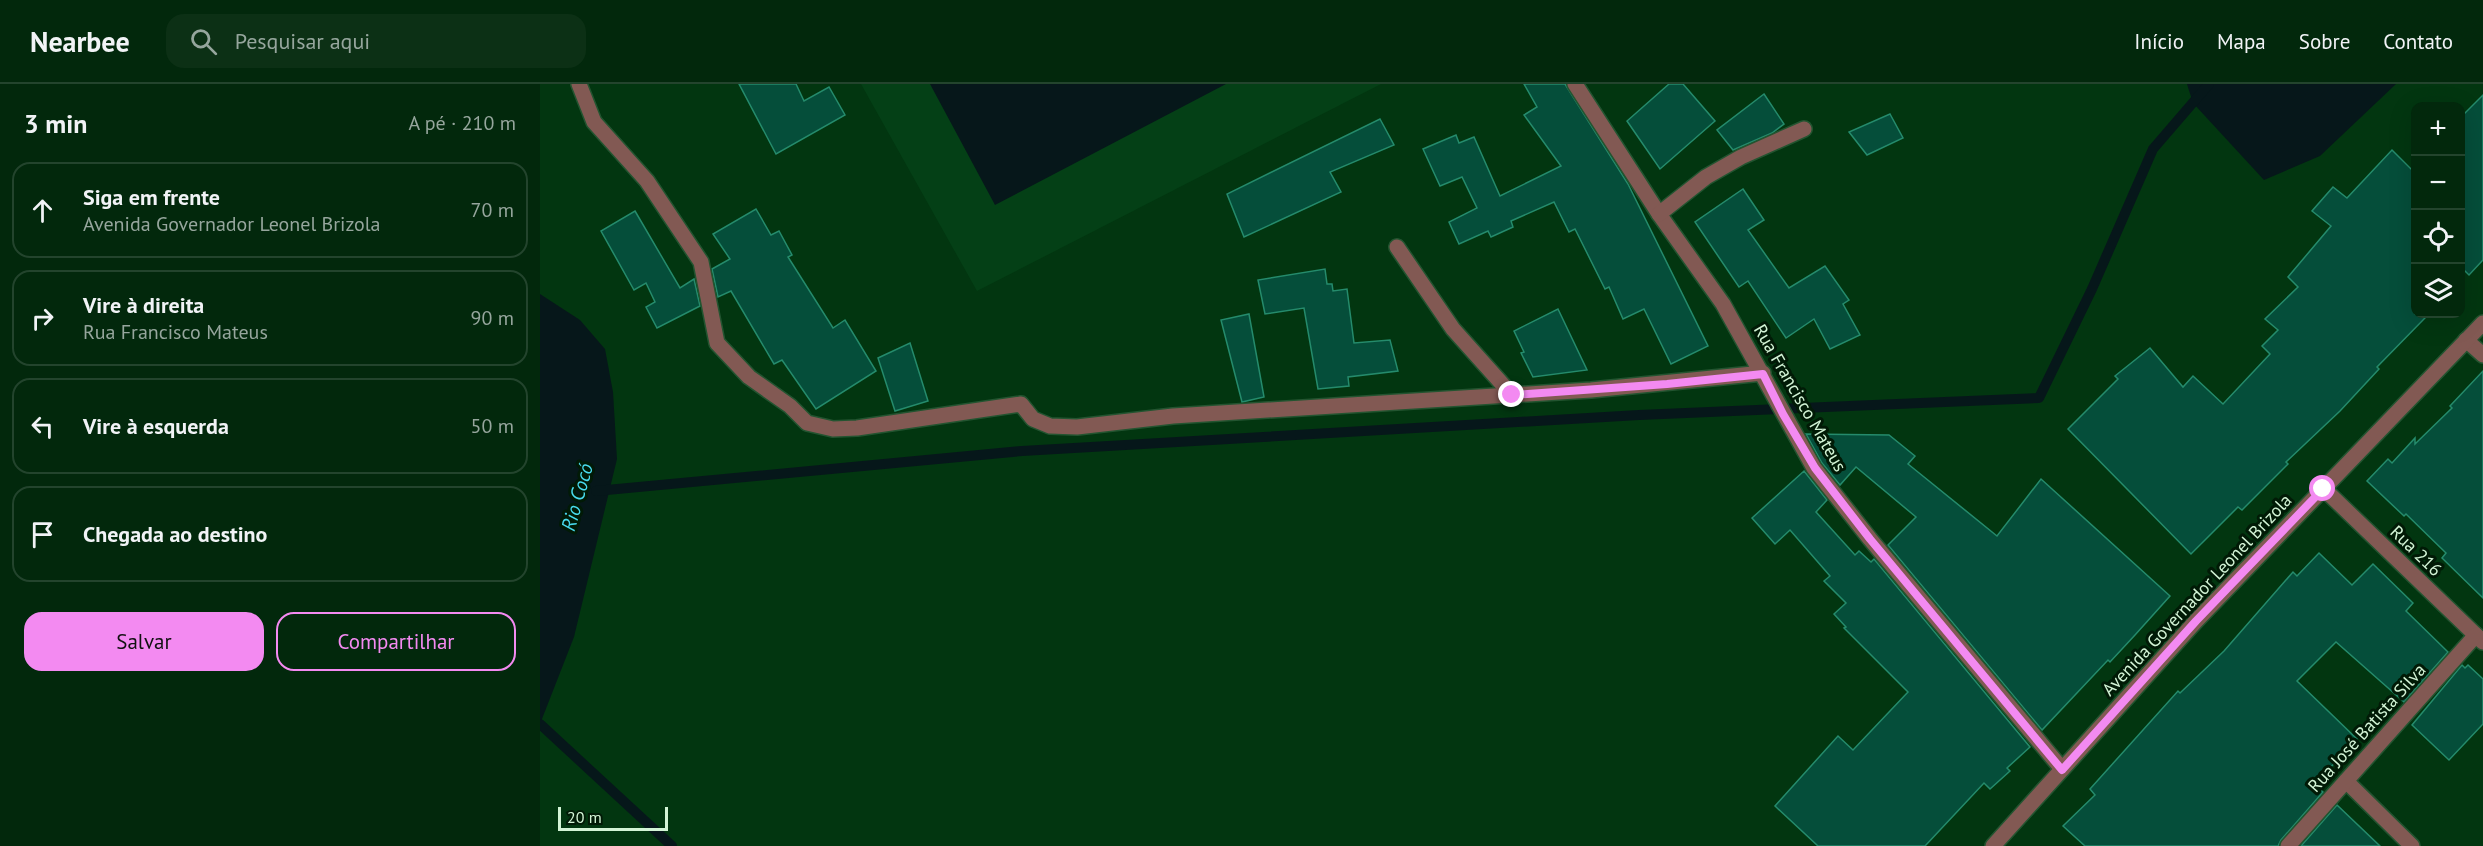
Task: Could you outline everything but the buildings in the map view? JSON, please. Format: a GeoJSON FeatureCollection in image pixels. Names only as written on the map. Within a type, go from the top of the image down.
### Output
{"type":"FeatureCollection","features":[{"type":"Feature","properties":{"kind":"street"},"geometry":{"type":"LineString","coordinates":[[579,84],[594,122],[647,181],[701,262],[717,343],[749,377],[790,406],[807,423],[833,429],[857,428],[1021,404],[1034,419],[1050,426],[1077,427],[1173,416],[1667,384],[1763,374]]}},
{"type":"Feature","properties":{"kind":"street","name":"Rua Francisco Mateus"},"geometry":{"type":"LineString","coordinates":[[1575,84],[1659,214],[1723,304],[1815,468],[1870,539],[2062,770]]}},
{"type":"Feature","properties":{"kind":"street"},"geometry":{"type":"LineString","coordinates":[[1659,214],[1706,177],[1742,157],[1804,129]]}},
{"type":"Feature","properties":{"kind":"street"},"geometry":{"type":"LineString","coordinates":[[1397,248],[1453,329],[1512,395]]}},
{"type":"Feature","properties":{"kind":"street","name":"Avenida Governador Leonel Brizola"},"geometry":{"type":"LineString","coordinates":[[1993,846],[2196,621],[2483,323]]}},
{"type":"Feature","properties":{"kind":"street"},"geometry":{"type":"LineString","coordinates":[[2466,339],[2483,355]]}},
{"type":"Feature","properties":{"kind":"street","name":"Rua 216"},"geometry":{"type":"LineString","coordinates":[[2323,489],[2479,638]]}},
{"type":"Feature","properties":{"kind":"street","name":"Rua José Batista Silva"},"geometry":{"type":"LineString","coordinates":[[2288,846],[2479,638]]}},
{"type":"Feature","properties":{"kind":"street"},"geometry":{"type":"LineString","coordinates":[[2346,781],[2412,846]]}},
{"type":"Feature","properties":{"kind":"shaded area"},"geometry":{"type":"Polygon","coordinates":[[[861,84],[1381,84],[977,291],[861,84]]]}},
{"type":"Feature","properties":{"kind":"water"},"geometry":{"type":"Polygon","coordinates":[[[930,84],[1226,84],[995,205],[930,84]]]}},
{"type":"Feature","properties":{"kind":"water"},"geometry":{"type":"Polygon","coordinates":[[[2187,84],[2396,84],[2320,156],[2264,180],[2193,103],[2187,84]]]}},
{"type":"Feature","properties":{"kind":"water","name":"Rio Cocó"},"geometry":{"type":"Polygon","coordinates":[[[540,294],[580,320],[605,349],[613,392],[617,459],[574,637],[540,724],[540,294]]]}},
{"type":"Feature","properties":{"kind":"waterway"},"geometry":{"type":"LineString","coordinates":[[596,491],[1022,451],[1639,415],[2039,398],[2092,289],[2153,149],[2209,84]]}},
{"type":"Feature","properties":{"kind":"waterway"},"geometry":{"type":"LineString","coordinates":[[540,724],[672,846]]}},
{"type":"Feature","properties":{"kind":"route"},"geometry":{"type":"LineString","coordinates":[[1512,395],[1667,384],[1763,374],[1783,414],[1815,468],[1870,539],[2062,770],[2196,621],[2323,489]]}}]}
